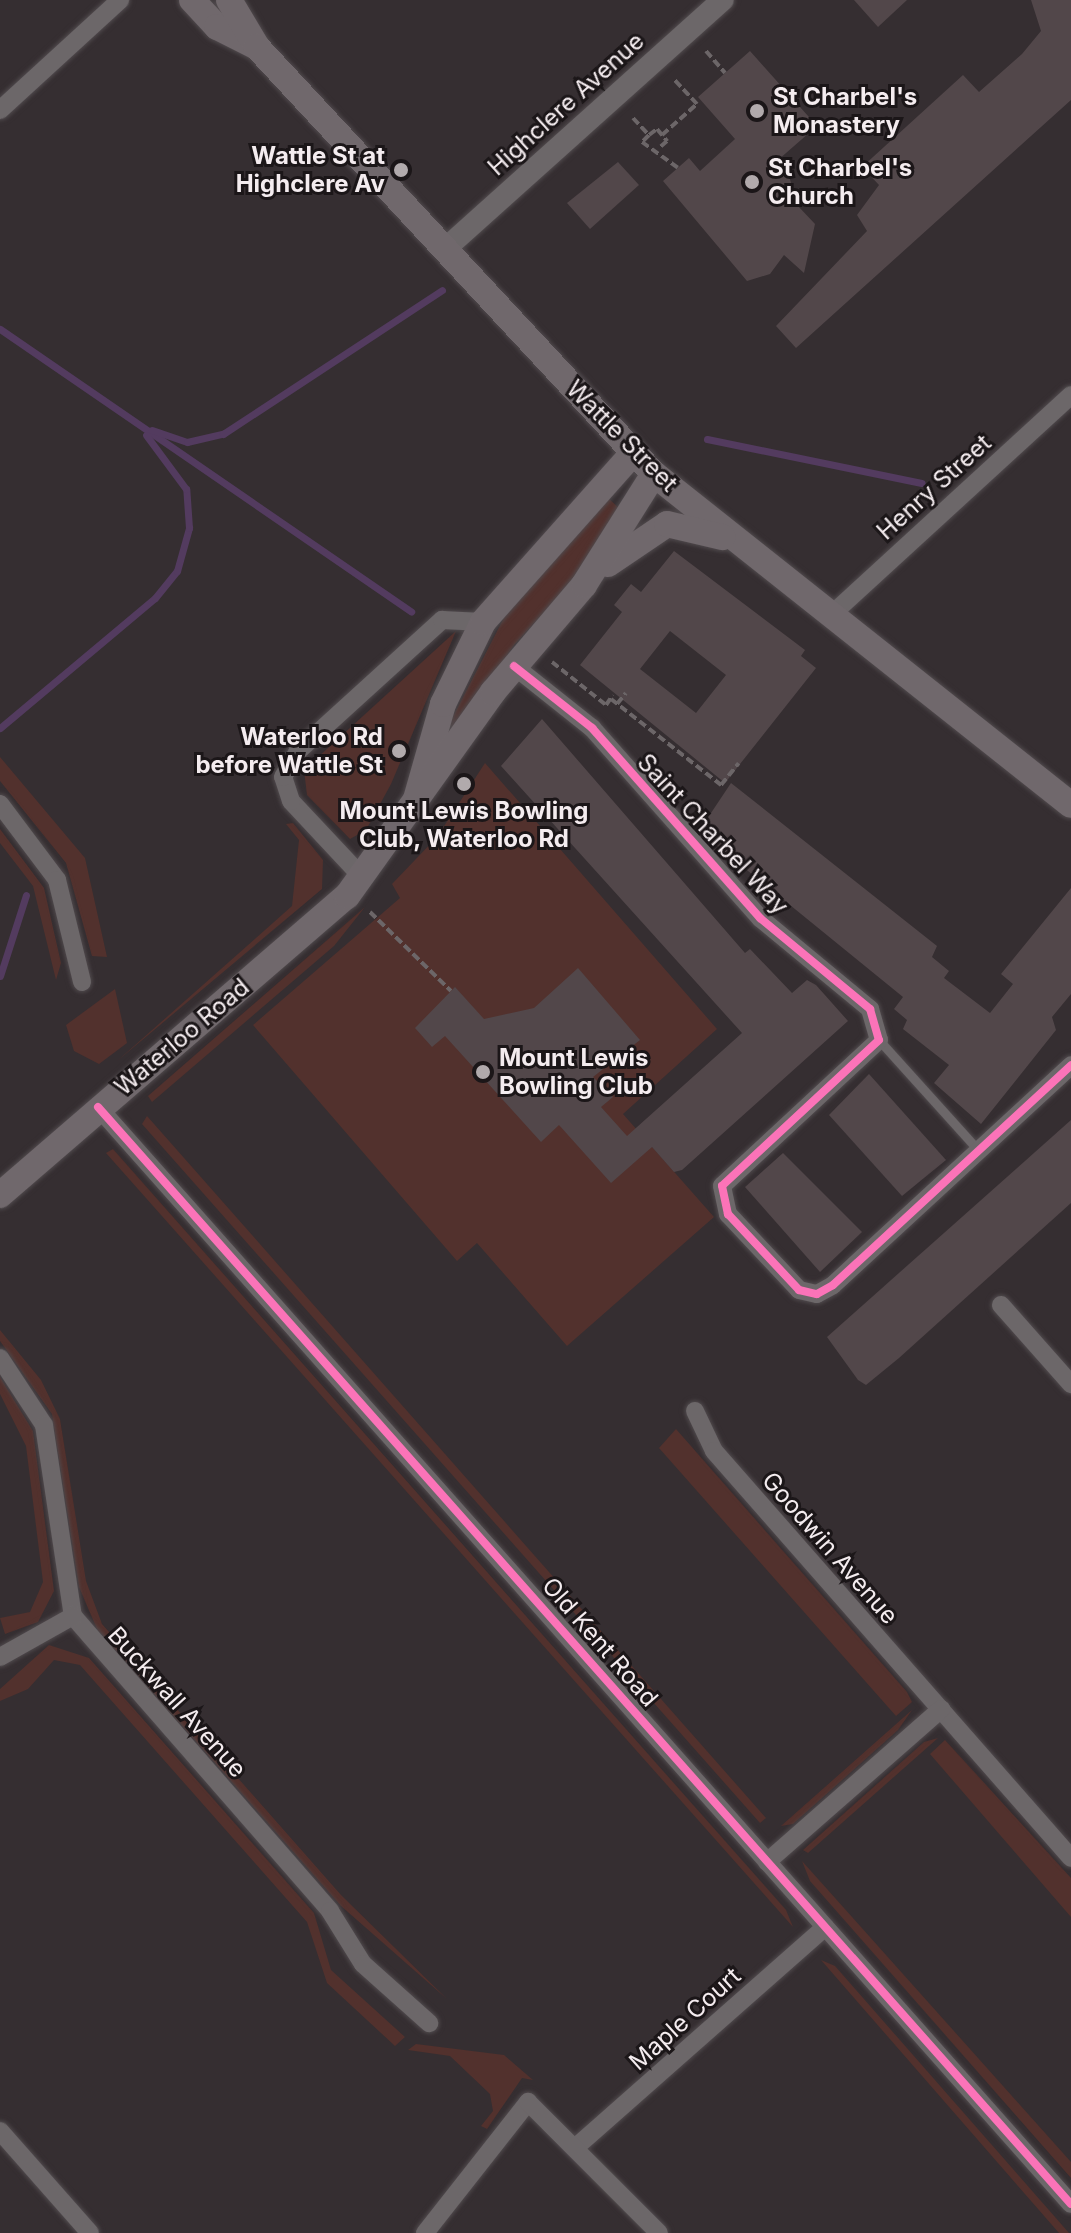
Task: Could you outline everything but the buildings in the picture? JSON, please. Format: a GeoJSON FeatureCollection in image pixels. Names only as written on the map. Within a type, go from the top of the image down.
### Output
{"type":"FeatureCollection","features":[{"type":"Feature","properties":{"kind":"main road","name":"Wattle Street"},"geometry":{"type":"LineString","coordinates":[[192,0],[217,27],[257,47]]}},
{"type":"Feature","properties":{"kind":"main road","name":"Wattle Street"},"geometry":{"type":"LineString","coordinates":[[229,0],[257,47],[654,474],[1071,805]]}},
{"type":"Feature","properties":{"kind":"main road","name":"Waterloo Road"},"geometry":{"type":"LineString","coordinates":[[416,799],[443,704],[483,622],[633,453]]}},
{"type":"Feature","properties":{"kind":"main road","name":"Waterloo Road"},"geometry":{"type":"LineString","coordinates":[[0,1195],[363,878],[416,799],[514,666],[584,585],[654,474]]}},
{"type":"Feature","properties":{"kind":"main road"},"geometry":{"type":"LineString","coordinates":[[584,585],[667,524],[700,529],[749,550]]}},
{"type":"Feature","properties":{"kind":"street"},"geometry":{"type":"LineString","coordinates":[[0,110],[120,0]]}},
{"type":"Feature","properties":{"kind":"street","name":"Wattle Street"},"geometry":{"type":"LineString","coordinates":[[207,0],[257,47]]}},
{"type":"Feature","properties":{"kind":"street","name":"Highclere Avenue"},"geometry":{"type":"LineString","coordinates":[[445,249],[723,0]]}},
{"type":"Feature","properties":{"kind":"street","name":"Henry Street"},"geometry":{"type":"LineString","coordinates":[[830,616],[1071,395]]}},
{"type":"Feature","properties":{"kind":"street"},"geometry":{"type":"LineString","coordinates":[[363,878],[291,801],[283,777],[298,751],[442,620],[483,622]]}},
{"type":"Feature","properties":{"kind":"street","name":"Saint Charbel Way"},"geometry":{"type":"LineString","coordinates":[[514,666],[592,728],[760,918],[864,1002],[879,1040]]}},
{"type":"Feature","properties":{"kind":"street"},"geometry":{"type":"LineString","coordinates":[[0,804],[57,880],[82,982]]}},
{"type":"Feature","properties":{"kind":"street"},"geometry":{"type":"LineString","coordinates":[[879,1040],[722,1186],[728,1214],[786,1278],[805,1292],[824,1292],[981,1154],[1071,1065]]}},
{"type":"Feature","properties":{"kind":"street","name":"Old Kent Road"},"geometry":{"type":"LineString","coordinates":[[98,1107],[1071,2204]]}},
{"type":"Feature","properties":{"kind":"street"},"geometry":{"type":"LineString","coordinates":[[1001,1305],[1071,1384]]}},
{"type":"Feature","properties":{"kind":"street"},"geometry":{"type":"LineString","coordinates":[[0,1358],[44,1425],[73,1616],[0,1657]]}},
{"type":"Feature","properties":{"kind":"street","name":"Goodwin Avenue"},"geometry":{"type":"LineString","coordinates":[[695,1411],[714,1451],[1071,1858]]}},
{"type":"Feature","properties":{"kind":"street","name":"Buckwall Avenue"},"geometry":{"type":"LineString","coordinates":[[73,1616],[330,1911],[363,1964],[429,2023]]}},
{"type":"Feature","properties":{"kind":"street"},"geometry":{"type":"LineString","coordinates":[[767,1862],[941,1709]]}},
{"type":"Feature","properties":{"kind":"street","name":"Maple Court"},"geometry":{"type":"LineString","coordinates":[[577,2146],[825,1927]]}},
{"type":"Feature","properties":{"kind":"street"},"geometry":{"type":"LineString","coordinates":[[425,2233],[528,2102],[577,2146],[659,2233]]}},
{"type":"Feature","properties":{"kind":"street"},"geometry":{"type":"LineString","coordinates":[[0,2131],[90,2233]]}},
{"type":"Feature","properties":{"kind":"lane"},"geometry":{"type":"LineString","coordinates":[[879,1040],[981,1154]]}},
{"type":"Feature","properties":{"kind":"path"},"geometry":{"type":"LineString","coordinates":[[706,51],[725,73]]}},
{"type":"Feature","properties":{"kind":"path"},"geometry":{"type":"LineString","coordinates":[[662,135],[697,104],[675,80]]}},
{"type":"Feature","properties":{"kind":"path"},"geometry":{"type":"LineString","coordinates":[[633,118],[649,135]]}},
{"type":"Feature","properties":{"kind":"path"},"geometry":{"type":"LineString","coordinates":[[657,129],[662,135],[667,141],[653,154],[642,142],[657,129]]}},
{"type":"Feature","properties":{"kind":"path"},"geometry":{"type":"LineString","coordinates":[[659,148],[678,168]]}},
{"type":"Feature","properties":{"kind":"path"},"geometry":{"type":"LineString","coordinates":[[552,662],[606,705],[612,697],[721,785],[739,763]]}},
{"type":"Feature","properties":{"kind":"path"},"geometry":{"type":"LineString","coordinates":[[617,704],[626,693]]}},
{"type":"Feature","properties":{"kind":"path"},"geometry":{"type":"LineString","coordinates":[[370,912],[451,991]]}},
{"type":"Feature","properties":{"kind":"shaded area"},"geometry":{"type":"Polygon","coordinates":[[[607,497],[620,509],[592,560],[514,645],[450,737],[444,734],[509,608],[607,497]]]}},
{"type":"Feature","properties":{"kind":"shaded area"},"geometry":{"type":"Polygon","coordinates":[[[456,631],[391,784],[366,830],[350,839],[307,795],[304,770],[456,631]]]}},
{"type":"Feature","properties":{"kind":"shaded area"},"geometry":{"type":"Polygon","coordinates":[[[0,757],[85,858],[107,957],[92,956],[66,863],[0,781],[0,757]]]}},
{"type":"Feature","properties":{"kind":"shaded area","name":"Mount Lewis Bowling Club"},"geometry":{"type":"Polygon","coordinates":[[[485,763],[717,1029],[623,1114],[714,1217],[567,1346],[477,1243],[457,1261],[253,1025],[400,898],[392,884],[437,837],[485,763]]]}},
{"type":"Feature","properties":{"kind":"shaded area"},"geometry":{"type":"Polygon","coordinates":[[[293,823],[323,860],[322,889],[116,1062],[292,906],[299,840],[286,824],[293,823]]]}},
{"type":"Feature","properties":{"kind":"shaded area"},"geometry":{"type":"Polygon","coordinates":[[[0,829],[44,888],[61,963],[56,980],[33,886],[0,843],[0,829]]]}},
{"type":"Feature","properties":{"kind":"shaded area"},"geometry":{"type":"Polygon","coordinates":[[[365,907],[334,946],[152,1102],[148,1096],[365,907]]]}},
{"type":"Feature","properties":{"kind":"shaded area"},"geometry":{"type":"Polygon","coordinates":[[[115,989],[127,1043],[99,1064],[74,1051],[66,1025],[115,989]]]}},
{"type":"Feature","properties":{"kind":"shaded area"},"geometry":{"type":"Polygon","coordinates":[[[147,1116],[766,1818],[760,1823],[142,1124],[147,1116]]]}},
{"type":"Feature","properties":{"kind":"shaded area"},"geometry":{"type":"Polygon","coordinates":[[[113,1149],[786,1910],[793,1927],[106,1153],[113,1149]]]}},
{"type":"Feature","properties":{"kind":"shaded area"},"geometry":{"type":"Polygon","coordinates":[[[0,1330],[41,1380],[60,1419],[86,1581],[102,1624],[341,1895],[447,1999],[341,1906],[97,1629],[79,1587],[52,1414],[0,1341],[0,1330]]]}},
{"type":"Feature","properties":{"kind":"shaded area"},"geometry":{"type":"Polygon","coordinates":[[[0,1377],[33,1431],[54,1591],[38,1622],[5,1634],[0,1618],[30,1612],[43,1582],[26,1446],[0,1394],[0,1377]]]}},
{"type":"Feature","properties":{"kind":"shaded area"},"geometry":{"type":"Polygon","coordinates":[[[676,1429],[907,1692],[912,1702],[896,1716],[659,1448],[676,1429]]]}},
{"type":"Feature","properties":{"kind":"shaded area"},"geometry":{"type":"Polygon","coordinates":[[[49,1645],[89,1658],[314,1913],[331,1970],[405,2037],[395,2046],[327,1983],[307,1922],[80,1665],[54,1660],[28,1689],[0,1701],[0,1689],[49,1645]]]}},
{"type":"Feature","properties":{"kind":"shaded area"},"geometry":{"type":"Polygon","coordinates":[[[912,1710],[898,1730],[793,1824],[781,1826],[912,1710]]]}},
{"type":"Feature","properties":{"kind":"shaded area"},"geometry":{"type":"Polygon","coordinates":[[[938,1738],[808,1853],[803,1850],[924,1742],[938,1738]]]}},
{"type":"Feature","properties":{"kind":"shaded area"},"geometry":{"type":"Polygon","coordinates":[[[945,1740],[1071,1878],[1071,1917],[930,1754],[945,1740]]]}},
{"type":"Feature","properties":{"kind":"shaded area"},"geometry":{"type":"Polygon","coordinates":[[[802,1861],[1071,2162],[1071,2178],[810,1881],[802,1861]]]}},
{"type":"Feature","properties":{"kind":"shaded area"},"geometry":{"type":"Polygon","coordinates":[[[821,1960],[835,1966],[1069,2233],[1059,2233],[821,1960]]]}},
{"type":"Feature","properties":{"kind":"shaded area"},"geometry":{"type":"Polygon","coordinates":[[[416,2044],[504,2055],[533,2080],[522,2078],[487,2129],[481,2126],[493,2111],[490,2094],[450,2056],[408,2050],[416,2044]]]}},
{"type":"Feature","properties":{"kind":"waterway"},"geometry":{"type":"LineString","coordinates":[[152,430],[187,442],[223,434],[442,290]]}},
{"type":"Feature","properties":{"kind":"waterway"},"geometry":{"type":"LineString","coordinates":[[0,329],[411,612]]}},
{"type":"Feature","properties":{"kind":"waterway"},"geometry":{"type":"LineString","coordinates":[[0,728],[155,598],[177,571],[189,528],[186,489],[146,435]]}},
{"type":"Feature","properties":{"kind":"waterway"},"geometry":{"type":"LineString","coordinates":[[707,439],[922,483]]}},
{"type":"Feature","properties":{"kind":"waterway"},"geometry":{"type":"LineString","coordinates":[[0,976],[26,895]]}},
{"type":"Feature","properties":{"kind":"cycle path"},"geometry":{"type":"LineString","coordinates":[[514,666],[592,728],[760,918],[870,1009],[879,1040],[722,1186],[728,1214],[799,1290],[817,1294],[833,1285],[1071,1065]]}},
{"type":"Feature","properties":{"kind":"cycle path"},"geometry":{"type":"LineString","coordinates":[[98,1107],[1071,2204]]}},
{"type":"Feature","properties":{"kind":"place","name":"St Charbel's Monastery"},"geometry":{"type":"Point","coordinates":[757,111]}},
{"type":"Feature","properties":{"kind":"place","name":"Wattle St at Highclere Av"},"geometry":{"type":"Point","coordinates":[401,170]}},
{"type":"Feature","properties":{"kind":"place","name":"St Charbel's Church"},"geometry":{"type":"Point","coordinates":[752,182]}},
{"type":"Feature","properties":{"kind":"place","name":"Waterloo Rd before Wattle St"},"geometry":{"type":"Point","coordinates":[399,751]}},
{"type":"Feature","properties":{"kind":"place","name":"Mount Lewis Bowling Club, Waterloo Rd"},"geometry":{"type":"Point","coordinates":[464,784]}},
{"type":"Feature","properties":{"kind":"place","name":"Mount Lewis Bowling Club"},"geometry":{"type":"Point","coordinates":[483,1072]}}]}
